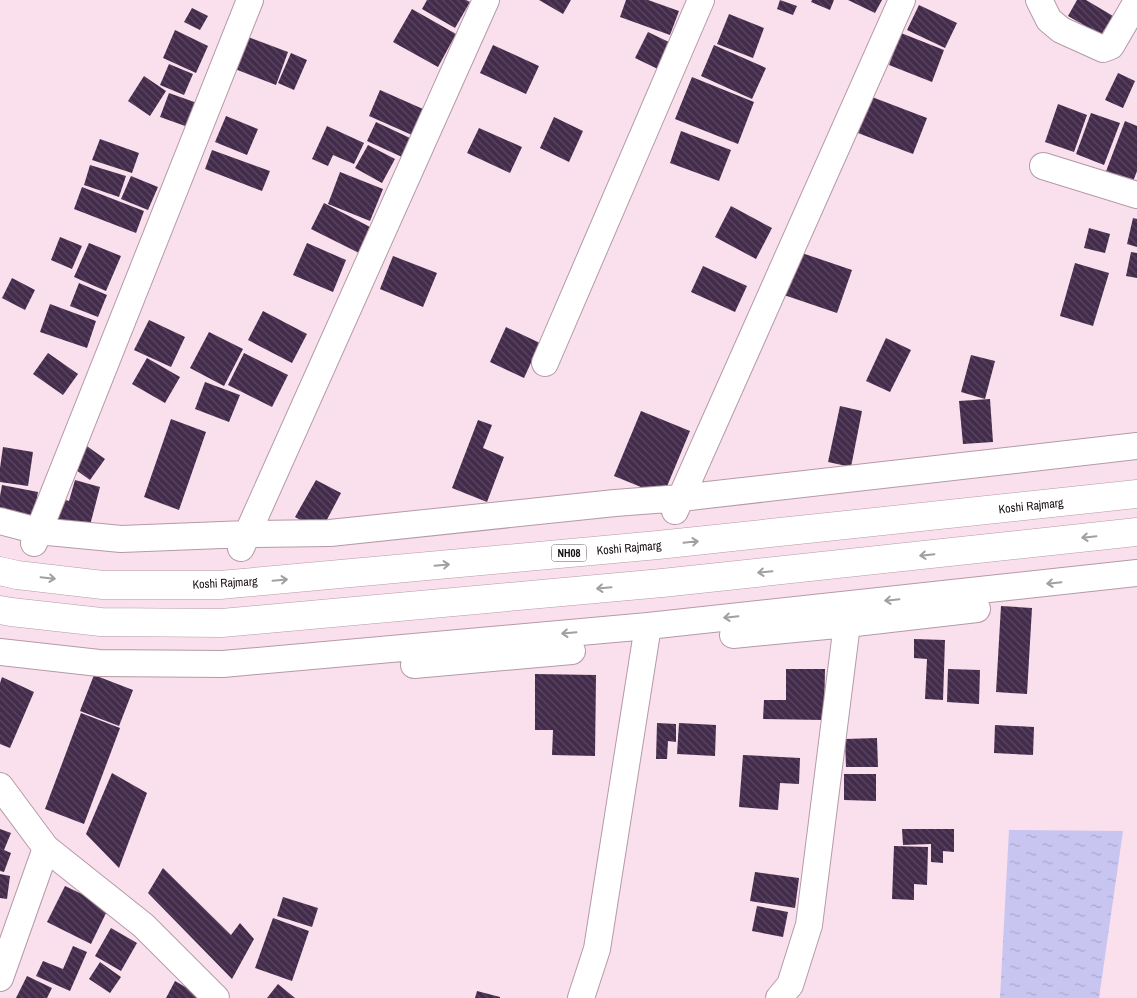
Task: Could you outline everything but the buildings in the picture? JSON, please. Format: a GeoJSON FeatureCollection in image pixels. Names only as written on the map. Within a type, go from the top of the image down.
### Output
{"type":"FeatureCollection","features":[{"type":"Feature","properties":{"kind":"main road","name":"Koshi Rajmarg"},"geometry":{"type":"LineString","coordinates":[[0,571],[17,575],[103,585],[220,585],[658,545],[1137,494]]}},
{"type":"Feature","properties":{"kind":"main road"},"geometry":{"type":"LineString","coordinates":[[0,610],[101,622],[222,623],[662,583],[1137,532]]}},
{"type":"Feature","properties":{"kind":"street"},"geometry":{"type":"LineString","coordinates":[[36,537],[250,0]]}},
{"type":"Feature","properties":{"kind":"street"},"geometry":{"type":"LineString","coordinates":[[243,543],[486,0]]}},
{"type":"Feature","properties":{"kind":"street"},"geometry":{"type":"LineString","coordinates":[[545,363],[701,0]]}},
{"type":"Feature","properties":{"kind":"street"},"geometry":{"type":"LineString","coordinates":[[678,504],[902,0]]}},
{"type":"Feature","properties":{"kind":"street"},"geometry":{"type":"LineString","coordinates":[[1039,0],[1049,20],[1061,30],[1103,49],[1111,46],[1137,2]]}},
{"type":"Feature","properties":{"kind":"street"},"geometry":{"type":"LineString","coordinates":[[1043,166],[1137,195]]}},
{"type":"Feature","properties":{"kind":"street"},"geometry":{"type":"LineString","coordinates":[[678,504],[1137,446]]}},
{"type":"Feature","properties":{"kind":"street"},"geometry":{"type":"LineString","coordinates":[[0,536],[36,537],[105,552],[243,543],[615,503],[678,504],[1137,462]]}},
{"type":"Feature","properties":{"kind":"street"},"geometry":{"type":"LineString","coordinates":[[0,521],[36,537]]}},
{"type":"Feature","properties":{"kind":"street"},"geometry":{"type":"LineString","coordinates":[[847,615],[1137,574]]}},
{"type":"Feature","properties":{"kind":"street"},"geometry":{"type":"LineString","coordinates":[[0,652],[98,663],[223,664],[646,635],[847,615],[1137,590]]}},
{"type":"Feature","properties":{"kind":"street"},"geometry":{"type":"LineString","coordinates":[[779,998],[790,985],[808,926],[847,615]]}},
{"type":"Feature","properties":{"kind":"street"},"geometry":{"type":"LineString","coordinates":[[44,671],[181,679],[247,679],[499,658],[646,635]]}},
{"type":"Feature","properties":{"kind":"street"},"geometry":{"type":"LineString","coordinates":[[581,998],[597,949],[646,635]]}},
{"type":"Feature","properties":{"kind":"street"},"geometry":{"type":"LineString","coordinates":[[0,786],[46,848],[144,926],[216,998]]}},
{"type":"Feature","properties":{"kind":"street"},"geometry":{"type":"LineString","coordinates":[[0,978],[46,848]]}},
{"type":"Feature","properties":{"kind":"water"},"geometry":{"type":"Polygon","coordinates":[[[1009,830],[1123,831],[1099,998],[1000,998],[1009,830]]]}}]}
